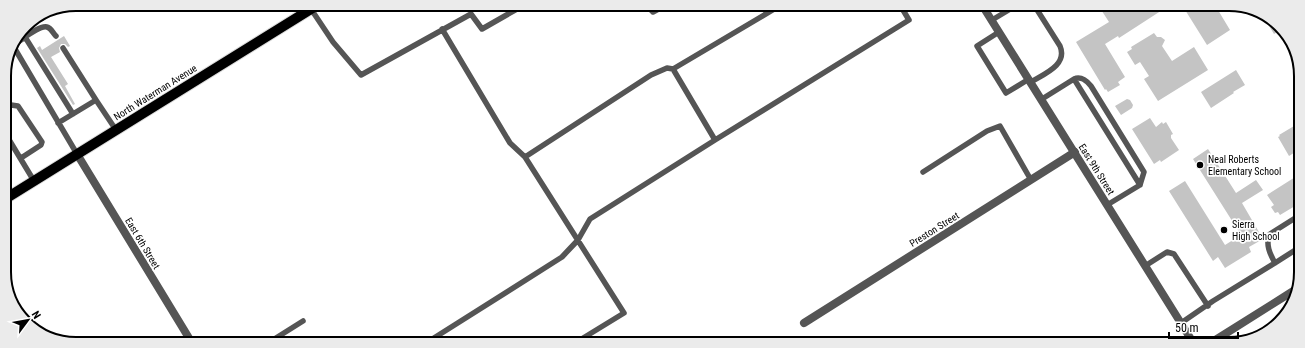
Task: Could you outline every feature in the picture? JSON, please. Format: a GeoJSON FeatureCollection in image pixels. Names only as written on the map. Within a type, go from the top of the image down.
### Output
{"type":"FeatureCollection","features":[{"type":"Feature","properties":{"kind":"main road","name":"North Waterman Avenue"},"geometry":{"type":"LineString","coordinates":[[11,195],[305,11]]}},
{"type":"Feature","properties":{"kind":"street","name":"East 9th Street"},"geometry":{"type":"LineString","coordinates":[[986,11],[1190,337]]}},
{"type":"Feature","properties":{"kind":"street","name":"Preston Street"},"geometry":{"type":"LineString","coordinates":[[804,323],[1075,152]]}},
{"type":"Feature","properties":{"kind":"street","name":"East 6th Street"},"geometry":{"type":"LineString","coordinates":[[77,154],[188,337]]}},
{"type":"Feature","properties":{"kind":"street"},"geometry":{"type":"LineString","coordinates":[[1221,337],[1291,292]]}},
{"type":"Feature","properties":{"kind":"lane"},"geometry":{"type":"LineString","coordinates":[[316,11],[334,42],[361,75],[471,14],[482,29],[514,11]]}},
{"type":"Feature","properties":{"kind":"lane"},"geometry":{"type":"LineString","coordinates":[[525,157],[652,75],[668,68],[673,69],[771,11]]}},
{"type":"Feature","properties":{"kind":"lane"},"geometry":{"type":"LineString","coordinates":[[435,337],[562,257],[578,240],[590,218],[909,20],[904,11]]}},
{"type":"Feature","properties":{"kind":"lane"},"geometry":{"type":"LineString","coordinates":[[992,20],[1007,11]]}},
{"type":"Feature","properties":{"kind":"lane"},"geometry":{"type":"LineString","coordinates":[[999,32],[977,46],[1006,93],[1056,66],[1061,60],[1062,52],[1060,46],[1038,11]]}},
{"type":"Feature","properties":{"kind":"lane"},"geometry":{"type":"LineString","coordinates":[[56,36],[49,28],[45,26],[40,27],[25,37],[73,114]]}},
{"type":"Feature","properties":{"kind":"lane"},"geometry":{"type":"LineString","coordinates":[[442,29],[510,144],[525,157],[624,312],[585,337]]}},
{"type":"Feature","properties":{"kind":"lane"},"geometry":{"type":"LineString","coordinates":[[63,48],[116,130]]}},
{"type":"Feature","properties":{"kind":"lane"},"geometry":{"type":"LineString","coordinates":[[16,51],[77,154]]}},
{"type":"Feature","properties":{"kind":"lane"},"geometry":{"type":"LineString","coordinates":[[673,69],[715,140]]}},
{"type":"Feature","properties":{"kind":"lane"},"geometry":{"type":"LineString","coordinates":[[1042,99],[1074,79],[1080,78],[1086,80],[1095,92],[1144,172],[1140,185],[1108,205]]}},
{"type":"Feature","properties":{"kind":"lane"},"geometry":{"type":"LineString","coordinates":[[1074,79],[1140,185]]}},
{"type":"Feature","properties":{"kind":"lane"},"geometry":{"type":"LineString","coordinates":[[58,123],[96,100]]}},
{"type":"Feature","properties":{"kind":"lane"},"geometry":{"type":"LineString","coordinates":[[11,105],[18,106],[42,142],[21,158]]}},
{"type":"Feature","properties":{"kind":"lane"},"geometry":{"type":"LineString","coordinates":[[923,172],[987,131],[1000,126],[1032,180]]}},
{"type":"Feature","properties":{"kind":"lane"},"geometry":{"type":"LineString","coordinates":[[11,143],[34,181]]}},
{"type":"Feature","properties":{"kind":"lane"},"geometry":{"type":"LineString","coordinates":[[1275,263],[1268,248],[1269,237],[1273,232],[1294,219]]}},
{"type":"Feature","properties":{"kind":"lane"},"geometry":{"type":"LineString","coordinates":[[1181,323],[1208,306],[1213,301],[1294,251]]}},
{"type":"Feature","properties":{"kind":"lane"},"geometry":{"type":"LineString","coordinates":[[1145,266],[1167,252],[1172,253],[1177,257],[1208,306]]}},
{"type":"Feature","properties":{"kind":"lane"},"geometry":{"type":"LineString","coordinates":[[278,337],[303,321]]}},
{"type":"Feature","properties":{"kind":"building"},"geometry":{"type":"Polygon","coordinates":[[[1102,11],[1161,11],[1119,38],[1118,36],[1105,44],[1125,77],[1118,82],[1120,85],[1108,92],[1106,89],[1105,90],[1076,42],[1109,22],[1102,11]]]}},
{"type":"Feature","properties":{"kind":"building"},"geometry":{"type":"Polygon","coordinates":[[[1186,11],[1219,11],[1230,30],[1207,45],[1186,11]]]}},
{"type":"Feature","properties":{"kind":"building"},"geometry":{"type":"Polygon","coordinates":[[[1268,24],[1277,32],[1274,34],[1268,24]]]}},
{"type":"Feature","properties":{"kind":"building"},"geometry":{"type":"Polygon","coordinates":[[[1154,33],[1157,37],[1161,37],[1165,40],[1162,46],[1172,61],[1194,47],[1208,70],[1158,101],[1144,79],[1149,76],[1140,62],[1135,65],[1127,52],[1132,49],[1131,47],[1154,33]]]}},
{"type":"Feature","properties":{"kind":"building"},"geometry":{"type":"Polygon","coordinates":[[[64,36],[70,46],[68,47],[65,44],[61,44],[59,48],[60,52],[51,57],[68,84],[65,86],[75,104],[73,105],[37,48],[40,46],[42,50],[64,36]]]}},
{"type":"Feature","properties":{"kind":"building"},"geometry":{"type":"Polygon","coordinates":[[[1236,70],[1245,85],[1211,108],[1201,92],[1236,70]]]}},
{"type":"Feature","properties":{"kind":"building"},"geometry":{"type":"Polygon","coordinates":[[[1127,99],[1130,100],[1133,105],[1132,108],[1121,115],[1115,106],[1127,99]]]}},
{"type":"Feature","properties":{"kind":"building"},"geometry":{"type":"Polygon","coordinates":[[[1150,118],[1156,127],[1162,122],[1163,124],[1166,122],[1173,134],[1171,135],[1171,138],[1179,150],[1161,162],[1160,160],[1154,164],[1132,129],[1150,118]]]}},
{"type":"Feature","properties":{"kind":"building"},"geometry":{"type":"Polygon","coordinates":[[[1294,126],[1294,153],[1289,156],[1278,137],[1280,136],[1279,135],[1294,126]]]}},
{"type":"Feature","properties":{"kind":"building"},"geometry":{"type":"Polygon","coordinates":[[[1208,149],[1236,193],[1256,180],[1263,190],[1242,203],[1263,239],[1249,247],[1251,252],[1225,268],[1218,257],[1213,261],[1169,191],[1185,181],[1225,245],[1241,235],[1193,159],[1208,149]]]}},
{"type":"Feature","properties":{"kind":"building"},"geometry":{"type":"Polygon","coordinates":[[[1294,178],[1294,207],[1280,215],[1278,212],[1275,213],[1271,207],[1274,205],[1267,195],[1294,178]]]}},
{"type":"Feature","properties":{"kind":"place","name":"Neal Roberts Elementary School"},"geometry":{"type":"Point","coordinates":[1200,165]}},
{"type":"Feature","properties":{"kind":"place","name":"Sierra High School"},"geometry":{"type":"Point","coordinates":[1224,230]}}]}
